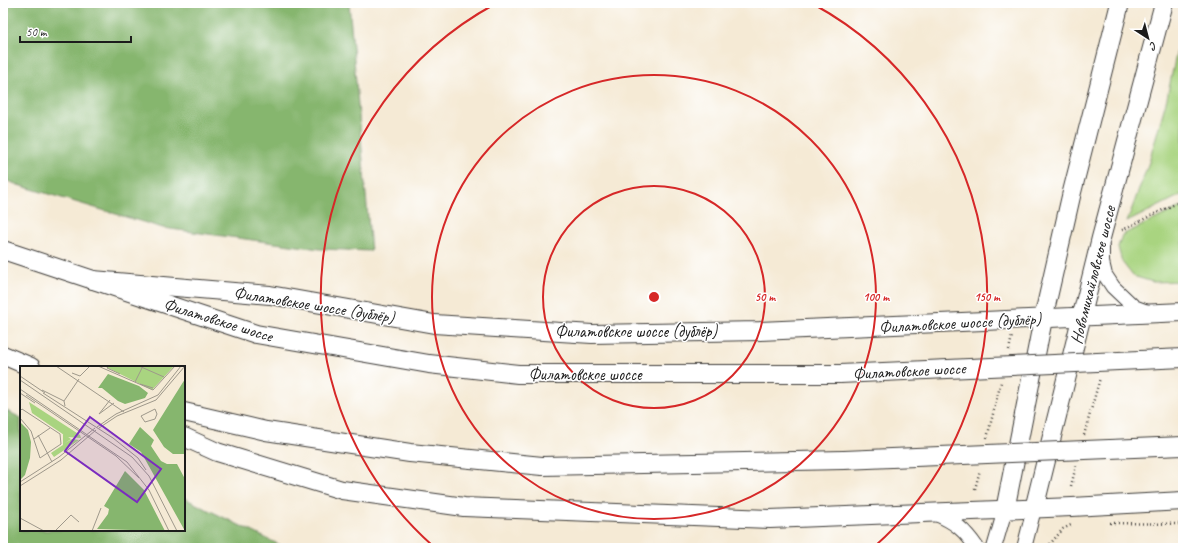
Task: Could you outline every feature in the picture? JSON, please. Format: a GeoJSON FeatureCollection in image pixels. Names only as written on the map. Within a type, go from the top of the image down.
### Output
{"type":"FeatureCollection","features":[{"type":"Feature","properties":{"kind":"main road"},"geometry":{"type":"LineString","coordinates":[[1005,510],[1043,319],[1072,192],[1120,3]]}},
{"type":"Feature","properties":{"kind":"main road","name":"Новомихайловское шоссе"},"geometry":{"type":"LineString","coordinates":[[1034,509],[1101,238],[1164,3]]}},
{"type":"Feature","properties":{"kind":"main road","name":"Филатовское шоссе"},"geometry":{"type":"LineString","coordinates":[[3,250],[256,334],[429,364],[518,374],[840,374],[1183,358]]}},
{"type":"Feature","properties":{"kind":"main road","name":"Филатовское шоссе (дублёр)"},"geometry":{"type":"LineString","coordinates":[[93,280],[270,296],[434,324],[592,334],[760,331],[1183,312]]}},
{"type":"Feature","properties":{"kind":"main road"},"geometry":{"type":"LineString","coordinates":[[3,355],[29,366]]}},
{"type":"Feature","properties":{"kind":"main road"},"geometry":{"type":"LineString","coordinates":[[185,412],[266,431],[395,450],[542,466],[844,460],[1183,446]]}},
{"type":"Feature","properties":{"kind":"main road"},"geometry":{"type":"LineString","coordinates":[[185,437],[217,452],[342,490],[464,507],[770,519],[1034,509],[1183,501]]}},
{"type":"Feature","properties":{"kind":"street"},"geometry":{"type":"LineString","coordinates":[[1101,238],[1102,262],[1105,275],[1113,287],[1134,307],[1150,314]]}},
{"type":"Feature","properties":{"kind":"street","name":"Новомихайловское шоссе"},"geometry":{"type":"LineString","coordinates":[[1024,548],[1034,509]]}},
{"type":"Feature","properties":{"kind":"street"},"geometry":{"type":"LineString","coordinates":[[994,548],[1005,510]]}},
{"type":"Feature","properties":{"kind":"street"},"geometry":{"type":"LineString","coordinates":[[933,513],[950,520],[961,528],[969,536],[976,548]]}},
{"type":"Feature","properties":{"kind":"path"},"geometry":{"type":"LineString","coordinates":[[1122,230],[1183,200]]}},
{"type":"Feature","properties":{"kind":"path"},"geometry":{"type":"LineString","coordinates":[[1007,357],[1013,334]]}},
{"type":"Feature","properties":{"kind":"path"},"geometry":{"type":"LineString","coordinates":[[1083,441],[1101,374]]}},
{"type":"Feature","properties":{"kind":"path"},"geometry":{"type":"LineString","coordinates":[[986,442],[1002,380]]}},
{"type":"Feature","properties":{"kind":"path"},"geometry":{"type":"LineString","coordinates":[[1071,486],[1077,464]]}},
{"type":"Feature","properties":{"kind":"path"},"geometry":{"type":"LineString","coordinates":[[975,489],[981,466]]}},
{"type":"Feature","properties":{"kind":"path"},"geometry":{"type":"LineString","coordinates":[[1042,547],[1050,544],[1063,529],[1074,523]]}},
{"type":"Feature","properties":{"kind":"path"},"geometry":{"type":"LineString","coordinates":[[1105,523],[1183,524]]}},
{"type":"Feature","properties":{"kind":"green space"},"geometry":{"type":"Polygon","coordinates":[[[3,3],[349,3],[371,251],[320,249],[163,228],[18,185],[3,179],[3,3]]]}},
{"type":"Feature","properties":{"kind":"green space"},"geometry":{"type":"Polygon","coordinates":[[[1183,27],[1183,194],[1127,222],[1149,162],[1167,98],[1183,27]]]}},
{"type":"Feature","properties":{"kind":"green space"},"geometry":{"type":"Polygon","coordinates":[[[1183,206],[1183,281],[1153,282],[1133,276],[1122,262],[1118,247],[1122,235],[1183,206]]]}},
{"type":"Feature","properties":{"kind":"green space"},"geometry":{"type":"Polygon","coordinates":[[[3,409],[20,418],[20,531],[185,531],[185,498],[286,548],[3,548],[3,409]]]}}]}
